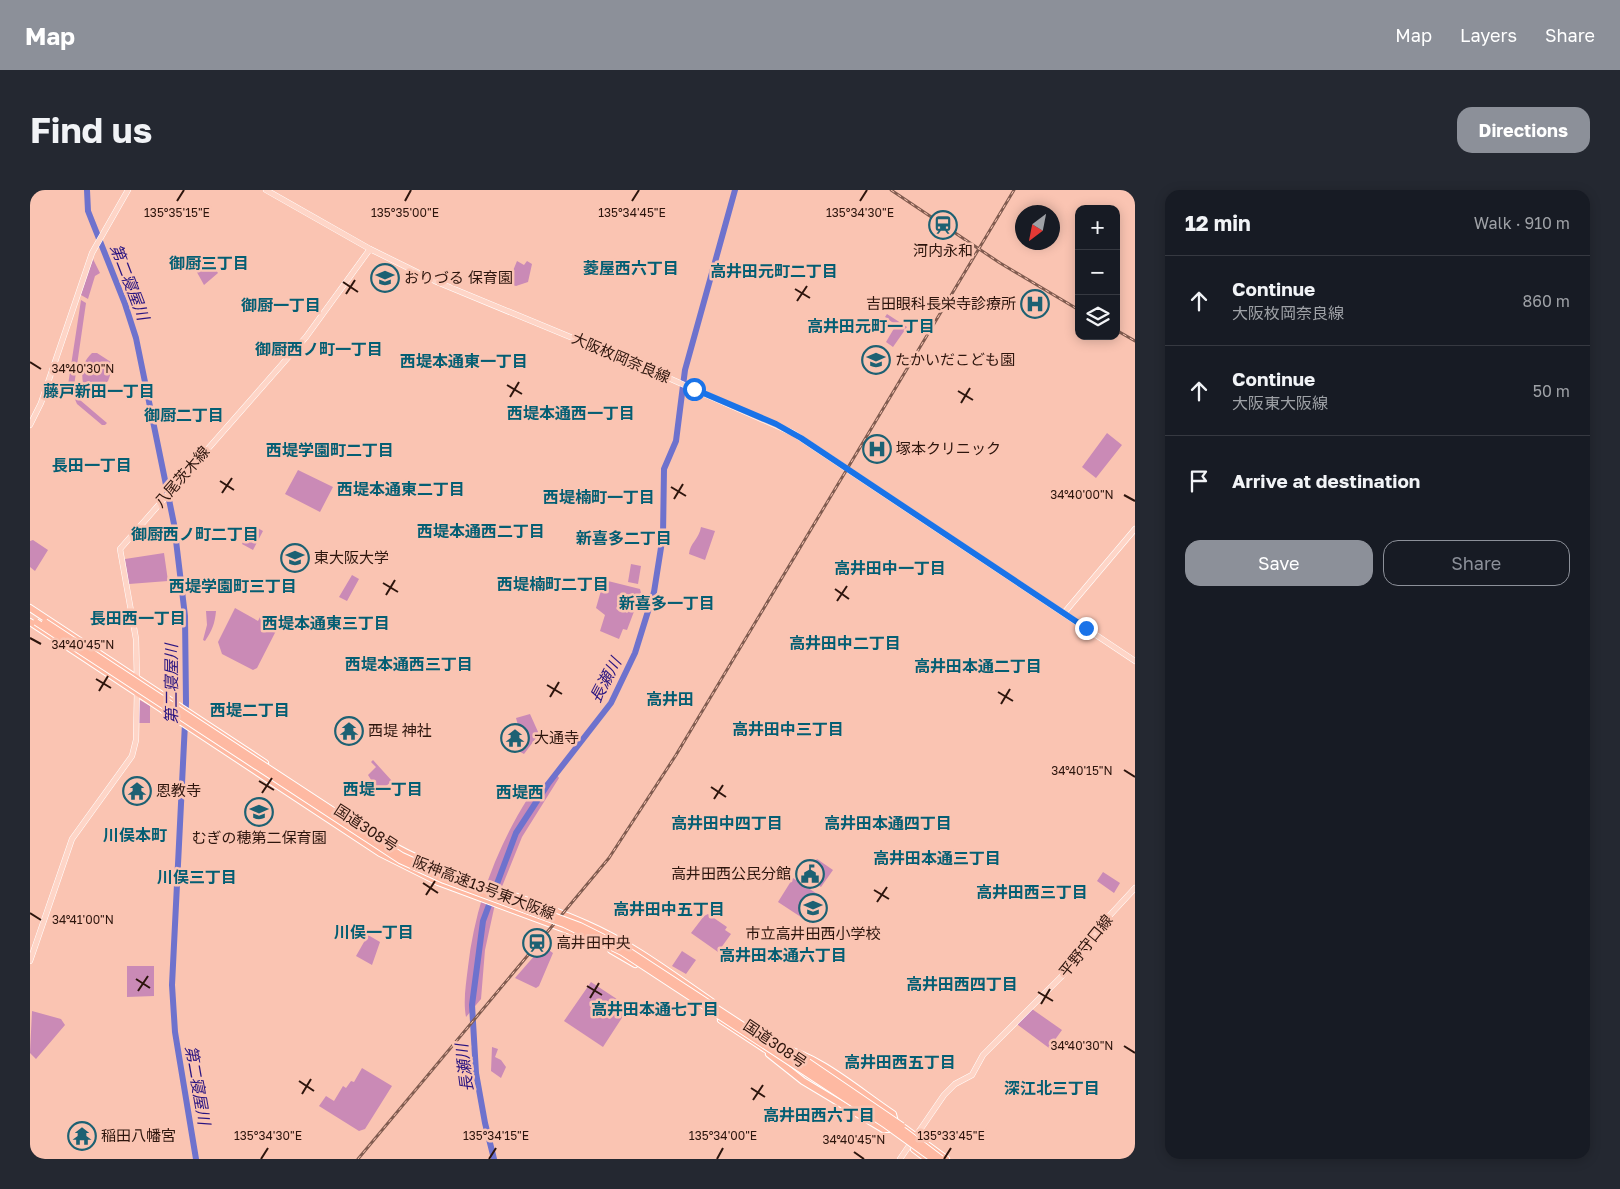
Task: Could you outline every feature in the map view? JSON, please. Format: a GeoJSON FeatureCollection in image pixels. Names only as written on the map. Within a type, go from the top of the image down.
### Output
{"type":"FeatureCollection","features":[{"type":"Feature","properties":{"kind":"highway","name":"国道308号"},"geometry":{"type":"LineString","coordinates":[[30,610],[138,678],[406,854],[469,881],[584,923],[658,964],[779,1047],[916,1135],[944,1159]]}},
{"type":"Feature","properties":{"kind":"highway","name":"阪神高速13号東大阪線"},"geometry":{"type":"LineString","coordinates":[[30,610],[45,622],[397,853],[446,876],[580,926],[639,956],[944,1159]]}},
{"type":"Feature","properties":{"kind":"highway","name":"阪神高速13号東大阪線"},"geometry":{"type":"LineString","coordinates":[[30,618],[381,849],[432,875],[557,921],[622,952],[873,1116],[926,1156],[933,1159]]}},
{"type":"Feature","properties":{"kind":"highway","name":"国道308号"},"geometry":{"type":"LineString","coordinates":[[30,622],[380,853],[438,882],[590,938],[654,976],[890,1129],[926,1156]]}},
{"type":"Feature","properties":{"kind":"highway"},"geometry":{"type":"LineString","coordinates":[[779,1047],[808,1062],[888,1114],[944,1159]]}},
{"type":"Feature","properties":{"kind":"highway"},"geometry":{"type":"LineString","coordinates":[[766,1050],[804,1081],[883,1129],[890,1129]]}},
{"type":"Feature","properties":{"kind":"highway"},"geometry":{"type":"LineString","coordinates":[[786,1066],[926,1156]]}},
{"type":"Feature","properties":{"kind":"main road"},"geometry":{"type":"LineString","coordinates":[[30,425],[41,403],[95,248],[128,190]]}},
{"type":"Feature","properties":{"kind":"main road"},"geometry":{"type":"LineString","coordinates":[[266,190],[370,249]]}},
{"type":"Feature","properties":{"kind":"main road","name":"八尾茨木線"},"geometry":{"type":"LineString","coordinates":[[30,961],[72,839],[132,756],[136,740],[138,678],[136,639],[120,549],[175,484],[306,337],[370,249]]}},
{"type":"Feature","properties":{"kind":"main road","name":"大阪枚岡奈良線"},"geometry":{"type":"LineString","coordinates":[[370,249],[437,282],[652,370],[785,429],[1135,661]]}},
{"type":"Feature","properties":{"kind":"main road"},"geometry":{"type":"LineString","coordinates":[[1064,613],[1135,529]]}},
{"type":"Feature","properties":{"kind":"main road","name":"平野守口線"},"geometry":{"type":"LineString","coordinates":[[900,1159],[944,1095],[955,1084],[972,1075],[983,1055],[1063,975],[1099,927],[1135,888]]}},
{"type":"Feature","properties":{"kind":"shaded area"},"geometry":{"type":"Polygon","coordinates":[[[206,256],[218,273],[204,285],[193,265],[206,256]]]}},
{"type":"Feature","properties":{"kind":"shaded area"},"geometry":{"type":"Polygon","coordinates":[[[93,259],[100,273],[95,276],[88,299],[81,295],[93,259]]]}},
{"type":"Feature","properties":{"kind":"shaded area"},"geometry":{"type":"Polygon","coordinates":[[[517,261],[524,265],[527,261],[532,264],[528,282],[516,286],[508,283],[517,261]]]}},
{"type":"Feature","properties":{"kind":"shaded area"},"geometry":{"type":"Polygon","coordinates":[[[81,300],[86,303],[74,386],[68,385],[81,300]]]}},
{"type":"Feature","properties":{"kind":"shaded area"},"geometry":{"type":"Polygon","coordinates":[[[887,314],[907,327],[893,347],[886,342],[896,325],[885,317],[887,314]]]}},
{"type":"Feature","properties":{"kind":"shaded area"},"geometry":{"type":"Polygon","coordinates":[[[92,353],[97,353],[114,364],[108,381],[101,387],[83,383],[83,367],[92,353]]]}},
{"type":"Feature","properties":{"kind":"shaded area"},"geometry":{"type":"Polygon","coordinates":[[[71,390],[75,391],[80,400],[107,423],[102,425],[77,404],[71,390]]]}},
{"type":"Feature","properties":{"kind":"shaded area"},"geometry":{"type":"Polygon","coordinates":[[[1107,433],[1122,445],[1096,478],[1082,467],[1107,433]]]}},
{"type":"Feature","properties":{"kind":"shaded area"},"geometry":{"type":"Polygon","coordinates":[[[298,470],[333,487],[320,512],[285,494],[298,470]]]}},
{"type":"Feature","properties":{"kind":"shaded area"},"geometry":{"type":"Polygon","coordinates":[[[252,525],[263,531],[253,550],[242,544],[252,525]]]}},
{"type":"Feature","properties":{"kind":"shaded area"},"geometry":{"type":"Polygon","coordinates":[[[701,527],[715,531],[705,560],[689,554],[701,527]]]}},
{"type":"Feature","properties":{"kind":"shaded area"},"geometry":{"type":"Polygon","coordinates":[[[33,540],[48,550],[35,571],[30,567],[30,541],[33,540]]]}},
{"type":"Feature","properties":{"kind":"shaded area"},"geometry":{"type":"Polygon","coordinates":[[[164,553],[168,581],[129,584],[125,559],[164,553]]]}},
{"type":"Feature","properties":{"kind":"shaded area"},"geometry":{"type":"Polygon","coordinates":[[[631,564],[641,566],[638,584],[628,582],[631,564]]]}},
{"type":"Feature","properties":{"kind":"shaded area"},"geometry":{"type":"Polygon","coordinates":[[[352,575],[359,579],[347,601],[339,597],[352,575]]]}},
{"type":"Feature","properties":{"kind":"shaded area"},"geometry":{"type":"Polygon","coordinates":[[[604,580],[640,589],[641,593],[627,630],[623,629],[619,639],[600,631],[605,615],[596,608],[604,580]]]}},
{"type":"Feature","properties":{"kind":"shaded area"},"geometry":{"type":"Polygon","coordinates":[[[235,608],[258,621],[261,615],[279,625],[257,668],[253,670],[222,654],[218,642],[235,608]]]}},
{"type":"Feature","properties":{"kind":"shaded area"},"geometry":{"type":"Polygon","coordinates":[[[206,611],[216,611],[213,627],[205,641],[203,640],[207,625],[206,611]]]}},
{"type":"Feature","properties":{"kind":"shaded area"},"geometry":{"type":"Polygon","coordinates":[[[138,699],[150,706],[150,723],[137,723],[138,699]]]}},
{"type":"Feature","properties":{"kind":"shaded area"},"geometry":{"type":"Polygon","coordinates":[[[530,714],[539,734],[524,754],[513,748],[514,743],[522,739],[516,718],[530,714]]]}},
{"type":"Feature","properties":{"kind":"shaded area"},"geometry":{"type":"Polygon","coordinates":[[[373,760],[392,781],[379,792],[368,775],[376,767],[371,762],[373,760]]]}},
{"type":"Feature","properties":{"kind":"shaded area"},"geometry":{"type":"Polygon","coordinates":[[[555,772],[559,778],[522,837],[495,904],[485,950],[481,999],[466,1017],[465,992],[471,944],[489,879],[506,837],[528,798],[534,801],[555,772]]]}},
{"type":"Feature","properties":{"kind":"shaded area"},"geometry":{"type":"Polygon","coordinates":[[[817,859],[833,870],[821,887],[812,881],[818,872],[811,867],[817,859]]]}},
{"type":"Feature","properties":{"kind":"shaded area"},"geometry":{"type":"Polygon","coordinates":[[[1103,872],[1120,883],[1114,893],[1097,881],[1103,872]]]}},
{"type":"Feature","properties":{"kind":"shaded area"},"geometry":{"type":"Polygon","coordinates":[[[793,878],[822,897],[818,902],[822,905],[810,923],[778,902],[793,878]]]}},
{"type":"Feature","properties":{"kind":"shaded area"},"geometry":{"type":"Polygon","coordinates":[[[708,914],[727,927],[725,930],[731,934],[718,952],[691,933],[704,916],[708,914]]]}},
{"type":"Feature","properties":{"kind":"shaded area"},"geometry":{"type":"Polygon","coordinates":[[[368,935],[380,942],[372,965],[356,956],[368,935]]]}},
{"type":"Feature","properties":{"kind":"shaded area"},"geometry":{"type":"Polygon","coordinates":[[[543,946],[553,953],[539,986],[536,988],[515,978],[543,946]]]}},
{"type":"Feature","properties":{"kind":"shaded area"},"geometry":{"type":"Polygon","coordinates":[[[682,951],[696,960],[686,974],[672,966],[682,951]]]}},
{"type":"Feature","properties":{"kind":"shaded area"},"geometry":{"type":"Polygon","coordinates":[[[127,966],[154,966],[154,996],[127,997],[127,966]]]}},
{"type":"Feature","properties":{"kind":"shaded area"},"geometry":{"type":"Polygon","coordinates":[[[591,982],[629,1007],[603,1047],[564,1021],[591,982]]]}},
{"type":"Feature","properties":{"kind":"shaded area"},"geometry":{"type":"Polygon","coordinates":[[[1032,1009],[1062,1030],[1049,1048],[1018,1025],[1018,1022],[1032,1009]]]}},
{"type":"Feature","properties":{"kind":"shaded area"},"geometry":{"type":"Polygon","coordinates":[[[32,1011],[61,1019],[65,1025],[36,1059],[30,1053],[32,1011]]]}},
{"type":"Feature","properties":{"kind":"shaded area"},"geometry":{"type":"Polygon","coordinates":[[[492,1047],[498,1049],[495,1057],[501,1060],[506,1067],[501,1078],[491,1071],[492,1047]]]}},
{"type":"Feature","properties":{"kind":"shaded area"},"geometry":{"type":"Polygon","coordinates":[[[362,1068],[392,1086],[365,1129],[359,1131],[319,1106],[326,1096],[334,1101],[343,1086],[346,1088],[351,1081],[354,1082],[362,1068]]]}},
{"type":"Feature","properties":{"kind":"waterway","name":"第二寝屋川"},"geometry":{"type":"LineString","coordinates":[[87,190],[88,211],[125,304],[136,338],[174,524],[185,616],[186,703],[172,985],[175,1032],[196,1159]]}},
{"type":"Feature","properties":{"kind":"waterway","name":"長瀬川"},"geometry":{"type":"LineString","coordinates":[[494,1159],[476,1073],[472,1005],[483,921],[516,833],[548,784],[611,703],[635,653],[654,592],[663,535],[664,469],[676,441],[685,370],[735,190]]}},
{"type":"Feature","properties":{"kind":"railway"},"geometry":{"type":"LineString","coordinates":[[891,190],[1000,263],[1075,308]]}},
{"type":"Feature","properties":{"kind":"railway"},"geometry":{"type":"LineString","coordinates":[[358,1159],[609,858],[676,755],[1014,190]]}},
{"type":"Feature","properties":{"kind":"railway"},"geometry":{"type":"LineString","coordinates":[[1120,332],[1135,341]]}},
{"type":"Feature","properties":{"kind":"place","name":"河内永和"},"geometry":{"type":"Point","coordinates":[943,225]}},
{"type":"Feature","properties":{"kind":"place","name":"おりづる 保育園"},"geometry":{"type":"Point","coordinates":[385,278]}},
{"type":"Feature","properties":{"kind":"place","name":"吉田眼科長栄寺診療所"},"geometry":{"type":"Point","coordinates":[1035,304]}},
{"type":"Feature","properties":{"kind":"place","name":"たかいだこども園"},"geometry":{"type":"Point","coordinates":[876,360]}},
{"type":"Feature","properties":{"kind":"place","name":"塚本クリニック"},"geometry":{"type":"Point","coordinates":[877,449]}},
{"type":"Feature","properties":{"kind":"place","name":"東大阪大学"},"geometry":{"type":"Point","coordinates":[295,558]}},
{"type":"Feature","properties":{"kind":"place","name":"西堤 神社"},"geometry":{"type":"Point","coordinates":[349,731]}},
{"type":"Feature","properties":{"kind":"place","name":"大通寺"},"geometry":{"type":"Point","coordinates":[515,738]}},
{"type":"Feature","properties":{"kind":"place","name":"恩教寺"},"geometry":{"type":"Point","coordinates":[137,791]}},
{"type":"Feature","properties":{"kind":"place","name":"むぎの穂第二保育園"},"geometry":{"type":"Point","coordinates":[259,812]}},
{"type":"Feature","properties":{"kind":"place","name":"高井田西公民分館"},"geometry":{"type":"Point","coordinates":[810,874]}},
{"type":"Feature","properties":{"kind":"place","name":"市立高井田西小学校"},"geometry":{"type":"Point","coordinates":[813,908]}},
{"type":"Feature","properties":{"kind":"place","name":"高井田中央"},"geometry":{"type":"Point","coordinates":[537,943]}},
{"type":"Feature","properties":{"kind":"place","name":"稲田八幡宮"},"geometry":{"type":"Point","coordinates":[82,1136]}},
{"type":"Feature","properties":{"kind":"district","name":"御厨三丁目"},"geometry":{"type":"Point","coordinates":[209,263]}},
{"type":"Feature","properties":{"kind":"district","name":"菱屋西六丁目"},"geometry":{"type":"Point","coordinates":[631,268]}},
{"type":"Feature","properties":{"kind":"district","name":"高井田元町二丁目"},"geometry":{"type":"Point","coordinates":[774,271]}},
{"type":"Feature","properties":{"kind":"district","name":"御厨一丁目"},"geometry":{"type":"Point","coordinates":[281,305]}},
{"type":"Feature","properties":{"kind":"district","name":"高井田元町一丁目"},"geometry":{"type":"Point","coordinates":[871,326]}},
{"type":"Feature","properties":{"kind":"district","name":"御厨西ノ町一丁目"},"geometry":{"type":"Point","coordinates":[319,349]}},
{"type":"Feature","properties":{"kind":"district","name":"西堤本通東一丁目"},"geometry":{"type":"Point","coordinates":[464,361]}},
{"type":"Feature","properties":{"kind":"district","name":"藤戸新田一丁目"},"geometry":{"type":"Point","coordinates":[99,391]}},
{"type":"Feature","properties":{"kind":"district","name":"西堤本通西一丁目"},"geometry":{"type":"Point","coordinates":[571,413]}},
{"type":"Feature","properties":{"kind":"district","name":"御厨二丁目"},"geometry":{"type":"Point","coordinates":[184,415]}},
{"type":"Feature","properties":{"kind":"district","name":"西堤学園町二丁目"},"geometry":{"type":"Point","coordinates":[330,450]}},
{"type":"Feature","properties":{"kind":"district","name":"長田一丁目"},"geometry":{"type":"Point","coordinates":[92,465]}},
{"type":"Feature","properties":{"kind":"district","name":"西堤本通東二丁目"},"geometry":{"type":"Point","coordinates":[401,489]}},
{"type":"Feature","properties":{"kind":"district","name":"西堤楠町一丁目"},"geometry":{"type":"Point","coordinates":[599,497]}},
{"type":"Feature","properties":{"kind":"district","name":"西堤本通西二丁目"},"geometry":{"type":"Point","coordinates":[481,531]}},
{"type":"Feature","properties":{"kind":"district","name":"御厨西ノ町二丁目"},"geometry":{"type":"Point","coordinates":[195,534]}},
{"type":"Feature","properties":{"kind":"district","name":"新喜多二丁目"},"geometry":{"type":"Point","coordinates":[624,538]}},
{"type":"Feature","properties":{"kind":"district","name":"高井田中一丁目"},"geometry":{"type":"Point","coordinates":[890,568]}},
{"type":"Feature","properties":{"kind":"district","name":"西堤楠町二丁目"},"geometry":{"type":"Point","coordinates":[553,584]}},
{"type":"Feature","properties":{"kind":"district","name":"西堤学園町三丁目"},"geometry":{"type":"Point","coordinates":[233,586]}},
{"type":"Feature","properties":{"kind":"district","name":"新喜多一丁目"},"geometry":{"type":"Point","coordinates":[667,603]}},
{"type":"Feature","properties":{"kind":"district","name":"長田西一丁目"},"geometry":{"type":"Point","coordinates":[138,618]}},
{"type":"Feature","properties":{"kind":"district","name":"西堤本通東三丁目"},"geometry":{"type":"Point","coordinates":[326,623]}},
{"type":"Feature","properties":{"kind":"district","name":"高井田中二丁目"},"geometry":{"type":"Point","coordinates":[845,643]}},
{"type":"Feature","properties":{"kind":"district","name":"西堤本通西三丁目"},"geometry":{"type":"Point","coordinates":[409,664]}},
{"type":"Feature","properties":{"kind":"district","name":"高井田本通二丁目"},"geometry":{"type":"Point","coordinates":[978,666]}},
{"type":"Feature","properties":{"kind":"district","name":"高井田"},"geometry":{"type":"Point","coordinates":[670,699]}},
{"type":"Feature","properties":{"kind":"district","name":"西堤二丁目"},"geometry":{"type":"Point","coordinates":[250,710]}},
{"type":"Feature","properties":{"kind":"district","name":"高井田中三丁目"},"geometry":{"type":"Point","coordinates":[788,729]}},
{"type":"Feature","properties":{"kind":"district","name":"西堤一丁目"},"geometry":{"type":"Point","coordinates":[383,789]}},
{"type":"Feature","properties":{"kind":"district","name":"西堤西"},"geometry":{"type":"Point","coordinates":[520,792]}},
{"type":"Feature","properties":{"kind":"district","name":"高井田中四丁目"},"geometry":{"type":"Point","coordinates":[727,823]}},
{"type":"Feature","properties":{"kind":"district","name":"高井田本通四丁目"},"geometry":{"type":"Point","coordinates":[888,823]}},
{"type":"Feature","properties":{"kind":"district","name":"川俣本町"},"geometry":{"type":"Point","coordinates":[135,835]}},
{"type":"Feature","properties":{"kind":"district","name":"高井田本通三丁目"},"geometry":{"type":"Point","coordinates":[937,858]}},
{"type":"Feature","properties":{"kind":"district","name":"川俣三丁目"},"geometry":{"type":"Point","coordinates":[197,877]}},
{"type":"Feature","properties":{"kind":"district","name":"高井田西三丁目"},"geometry":{"type":"Point","coordinates":[1032,892]}},
{"type":"Feature","properties":{"kind":"district","name":"高井田中五丁目"},"geometry":{"type":"Point","coordinates":[669,909]}},
{"type":"Feature","properties":{"kind":"district","name":"川俣一丁目"},"geometry":{"type":"Point","coordinates":[374,932]}},
{"type":"Feature","properties":{"kind":"district","name":"高井田本通六丁目"},"geometry":{"type":"Point","coordinates":[783,955]}},
{"type":"Feature","properties":{"kind":"district","name":"高井田西四丁目"},"geometry":{"type":"Point","coordinates":[962,984]}},
{"type":"Feature","properties":{"kind":"district","name":"高井田本通七丁目"},"geometry":{"type":"Point","coordinates":[655,1009]}},
{"type":"Feature","properties":{"kind":"district","name":"高井田西五丁目"},"geometry":{"type":"Point","coordinates":[900,1062]}},
{"type":"Feature","properties":{"kind":"district","name":"深江北三丁目"},"geometry":{"type":"Point","coordinates":[1052,1088]}},
{"type":"Feature","properties":{"kind":"district","name":"高井田西六丁目"},"geometry":{"type":"Point","coordinates":[819,1115]}},
{"type":"Feature","properties":{"kind":"route"},"geometry":{"type":"LineString","coordinates":[[694,389],[776,424],[801,438],[1086,628]]}}]}
